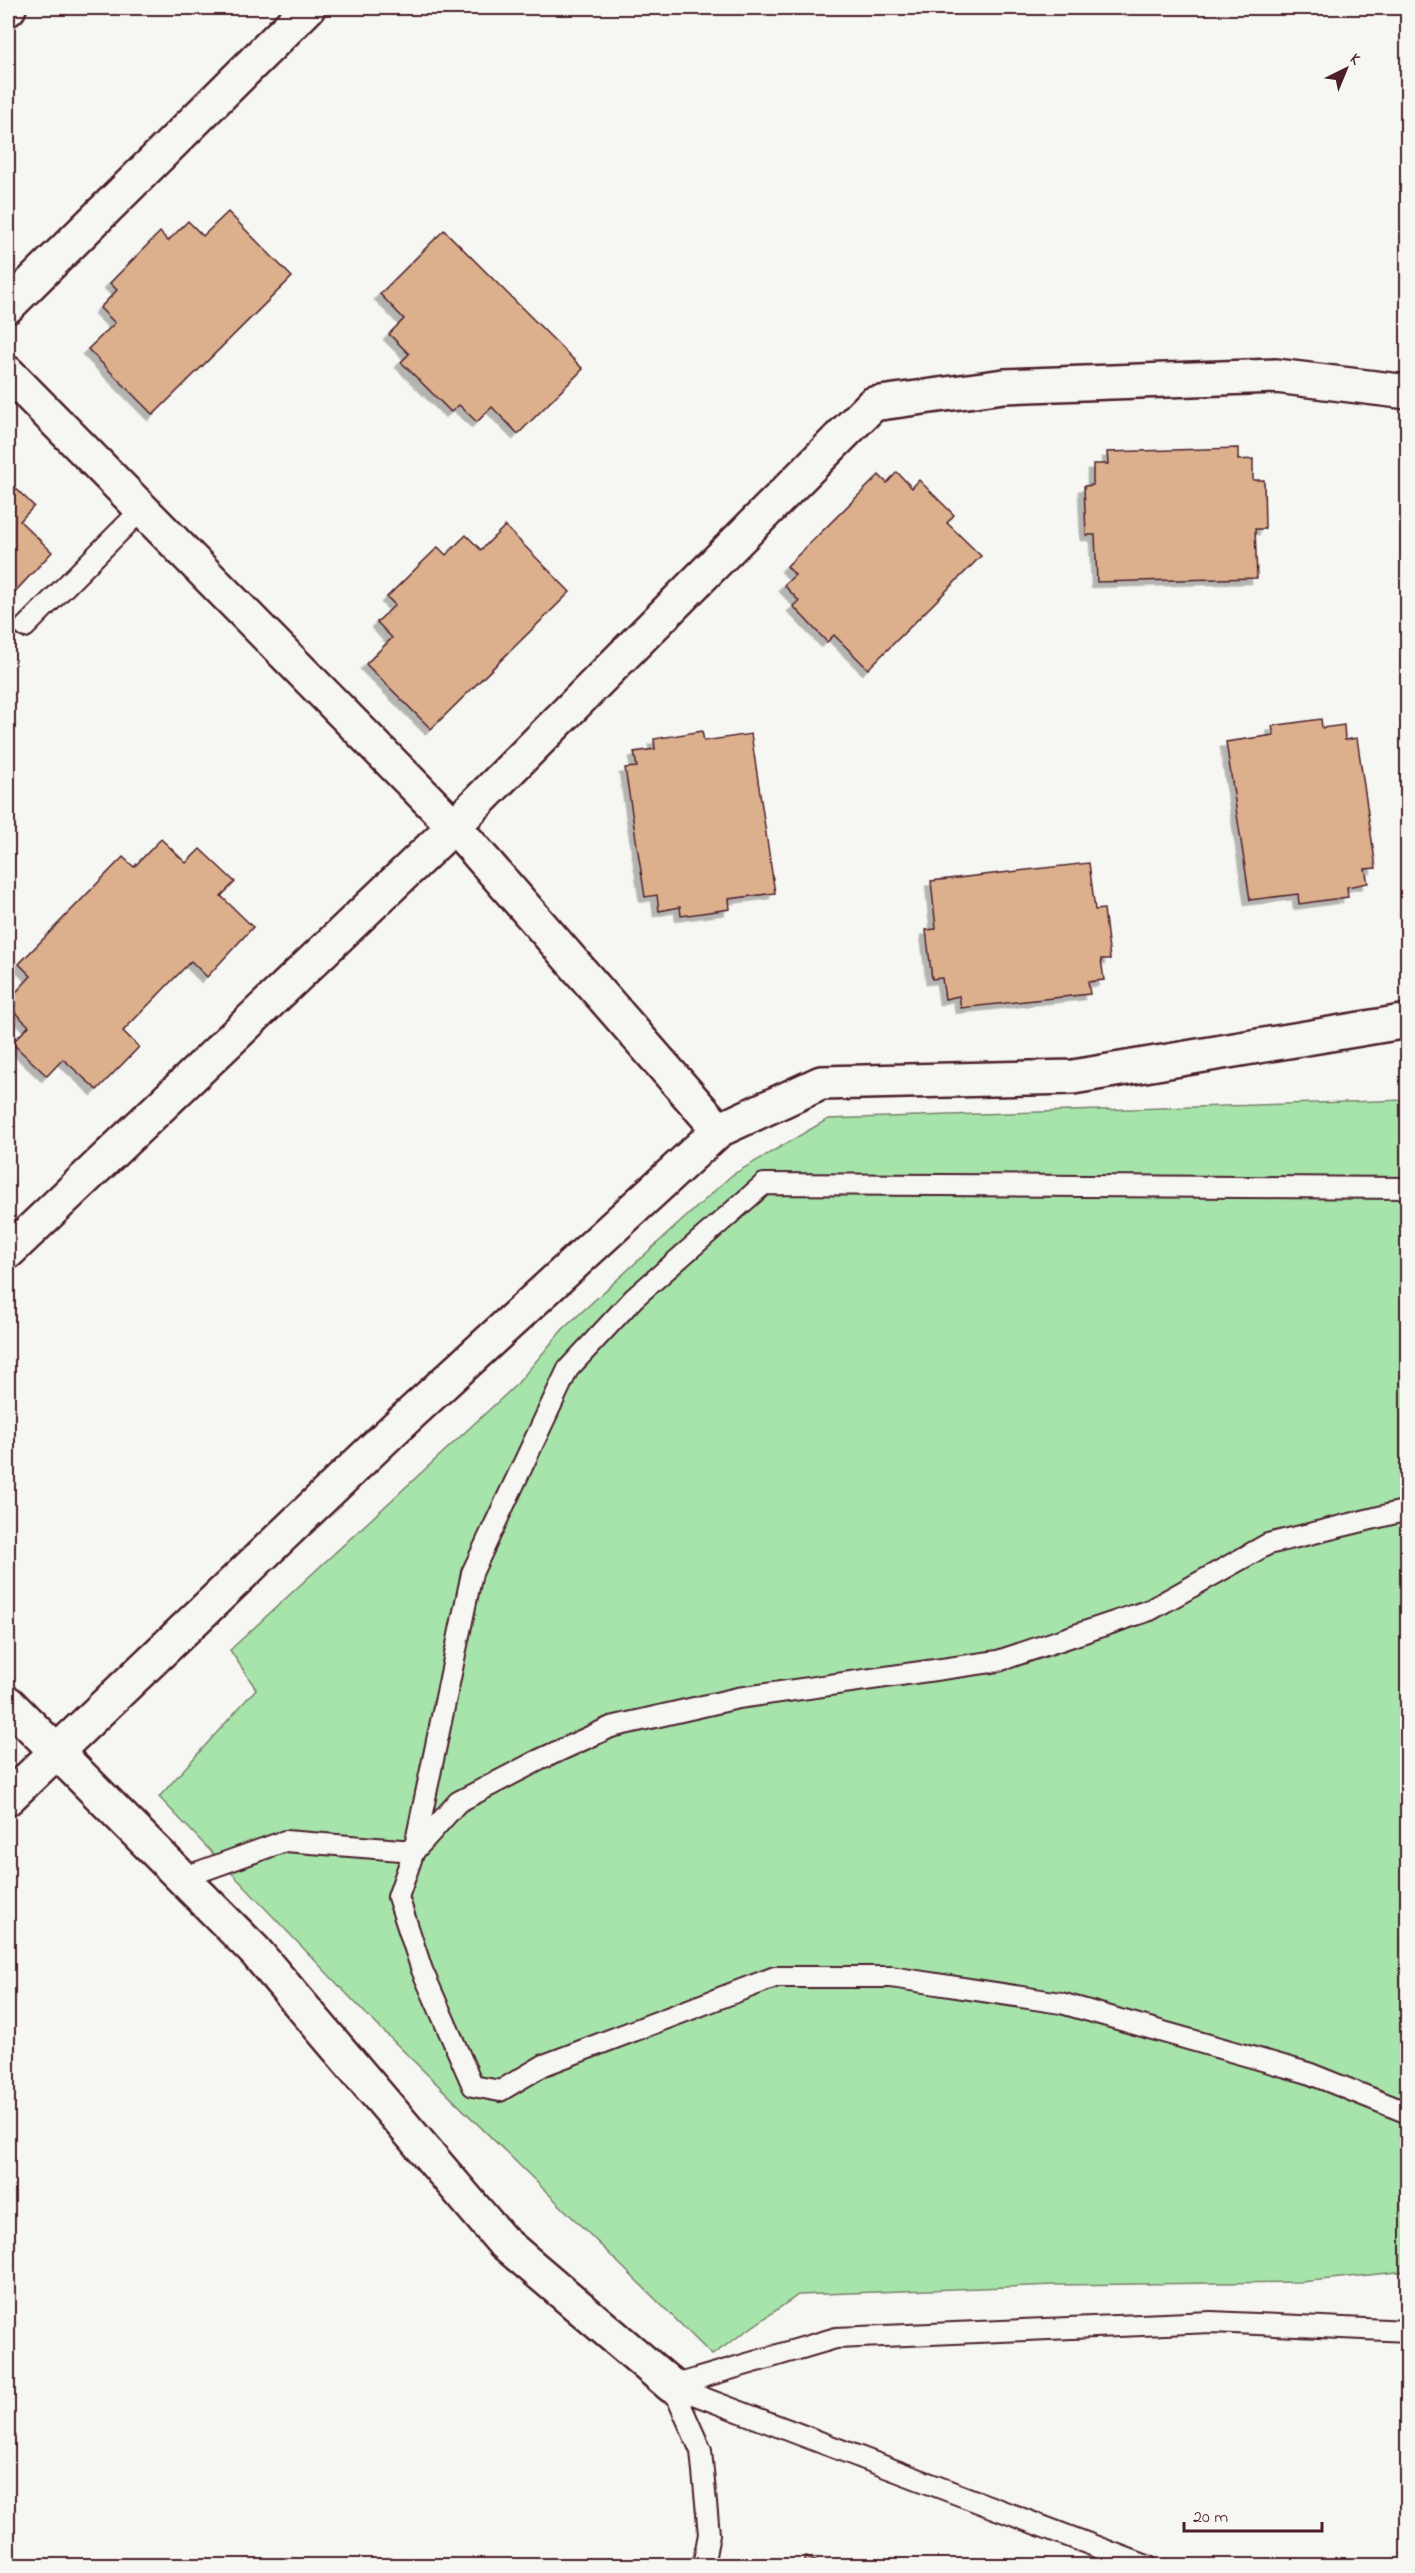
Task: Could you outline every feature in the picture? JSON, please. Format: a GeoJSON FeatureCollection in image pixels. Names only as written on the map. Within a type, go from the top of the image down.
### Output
{"type":"FeatureCollection","features":[{"type":"Feature","properties":{"kind":"street"},"geometry":{"type":"LineString","coordinates":[[8,306],[308,8]]}},
{"type":"Feature","properties":{"kind":"street"},"geometry":{"type":"LineString","coordinates":[[8,373],[454,826],[719,1130]]}},
{"type":"Feature","properties":{"kind":"street"},"geometry":{"type":"LineString","coordinates":[[8,1252],[454,826],[873,404],[1004,386],[1276,376],[1407,392]]}},
{"type":"Feature","properties":{"kind":"street"},"geometry":{"type":"LineString","coordinates":[[8,1798],[392,1431],[719,1130],[820,1083],[1073,1077],[1407,1021]]}},
{"type":"Feature","properties":{"kind":"street"},"geometry":{"type":"LineString","coordinates":[[8,1703],[255,1951],[502,2241],[672,2386]]}},
{"type":"Feature","properties":{"kind":"lane"},"geometry":{"type":"LineString","coordinates":[[25,627],[142,509]]}},
{"type":"Feature","properties":{"kind":"lane"},"geometry":{"type":"LineString","coordinates":[[1407,1188],[764,1184],[634,1298],[568,1369],[472,1573],[414,1851],[398,1897],[422,1970],[473,2086],[500,2091],[544,2065],[775,1977],[891,1977],[1061,2003],[1308,2073],[1407,2113]]}},
{"type":"Feature","properties":{"kind":"lane"},"geometry":{"type":"LineString","coordinates":[[414,1851],[458,1802],[539,1760],[611,1727],[738,1698],[998,1660],[1150,1610],[1268,1544],[1407,1510]]}},
{"type":"Feature","properties":{"kind":"lane"},"geometry":{"type":"LineString","coordinates":[[182,1878],[285,1841],[414,1851]]}},
{"type":"Feature","properties":{"kind":"lane"},"geometry":{"type":"LineString","coordinates":[[672,2386],[836,2338],[1212,2322],[1407,2331]]}},
{"type":"Feature","properties":{"kind":"lane"},"geometry":{"type":"LineString","coordinates":[[672,2386],[701,2451],[709,2534],[703,2565]]}},
{"type":"Feature","properties":{"kind":"lane"},"geometry":{"type":"LineString","coordinates":[[672,2386],[1147,2565]]}},
{"type":"Feature","properties":{"kind":"green space"},"geometry":{"type":"Polygon","coordinates":[[[1407,1100],[1407,2271],[1301,2282],[1055,2285],[798,2295],[712,2355],[367,2015],[159,1797],[256,1689],[230,1650],[517,1384],[563,1329],[732,1175],[828,1119],[1407,1100]]]}},
{"type":"Feature","properties":{"kind":"building"},"geometry":{"type":"Polygon","coordinates":[[[228,212],[292,277],[153,415],[88,349],[115,323],[100,308],[117,290],[110,283],[160,232],[168,241],[188,221],[203,236],[228,212]]]}},
{"type":"Feature","properties":{"kind":"building"},"geometry":{"type":"Polygon","coordinates":[[[444,230],[583,369],[518,434],[492,407],[477,422],[459,405],[451,412],[401,362],[409,354],[389,334],[404,319],[380,294],[444,230]]]}},
{"type":"Feature","properties":{"kind":"building"},"geometry":{"type":"Polygon","coordinates":[[[1238,448],[1238,460],[1253,459],[1253,480],[1264,480],[1265,529],[1255,529],[1257,578],[1097,582],[1095,535],[1086,535],[1084,486],[1093,485],[1093,464],[1108,464],[1107,452],[1238,448]]]}},
{"type":"Feature","properties":{"kind":"building"},"geometry":{"type":"Polygon","coordinates":[[[897,472],[912,488],[919,480],[954,515],[947,523],[981,556],[868,669],[834,635],[827,642],[793,606],[799,601],[784,585],[795,575],[787,566],[879,475],[887,483],[897,472]]]}},
{"type":"Feature","properties":{"kind":"building"},"geometry":{"type":"Polygon","coordinates":[[[8,481],[34,506],[20,521],[52,552],[8,599],[8,481]]]}},
{"type":"Feature","properties":{"kind":"building"},"geometry":{"type":"Polygon","coordinates":[[[505,526],[570,592],[431,729],[366,664],[392,638],[377,622],[395,605],[387,597],[438,547],[446,555],[466,535],[481,550],[505,526]]]}},
{"type":"Feature","properties":{"kind":"building"},"geometry":{"type":"Polygon","coordinates":[[[1321,719],[1322,728],[1344,725],[1345,740],[1357,738],[1376,868],[1365,869],[1368,883],[1347,887],[1348,897],[1299,904],[1298,894],[1250,900],[1226,742],[1274,735],[1272,726],[1321,719]]]}},
{"type":"Feature","properties":{"kind":"building"},"geometry":{"type":"Polygon","coordinates":[[[702,731],[704,741],[751,734],[775,893],[729,899],[730,909],[681,916],[680,907],[659,911],[657,895],[645,897],[625,768],[637,767],[634,752],[655,749],[654,739],[702,731]]]}},
{"type":"Feature","properties":{"kind":"building"},"geometry":{"type":"Polygon","coordinates":[[[161,839],[186,863],[200,849],[235,882],[221,896],[253,927],[207,977],[191,961],[123,1031],[139,1047],[97,1090],[63,1059],[47,1076],[12,1043],[29,1026],[8,1006],[8,1001],[31,976],[19,964],[123,857],[134,867],[161,839]]]}},
{"type":"Feature","properties":{"kind":"building"},"geometry":{"type":"Polygon","coordinates":[[[1089,863],[1095,910],[1104,909],[1110,959],[1101,959],[1104,980],[1088,982],[1090,994],[961,1008],[959,996],[945,999],[942,978],[932,979],[926,930],[936,929],[931,881],[1089,863]]]}},
{"type":"Feature","properties":{"kind":"building"},"geometry":{"type":"Polygon","coordinates":[[[806,2557],[827,2566],[803,2566],[806,2557]]]}}]}
